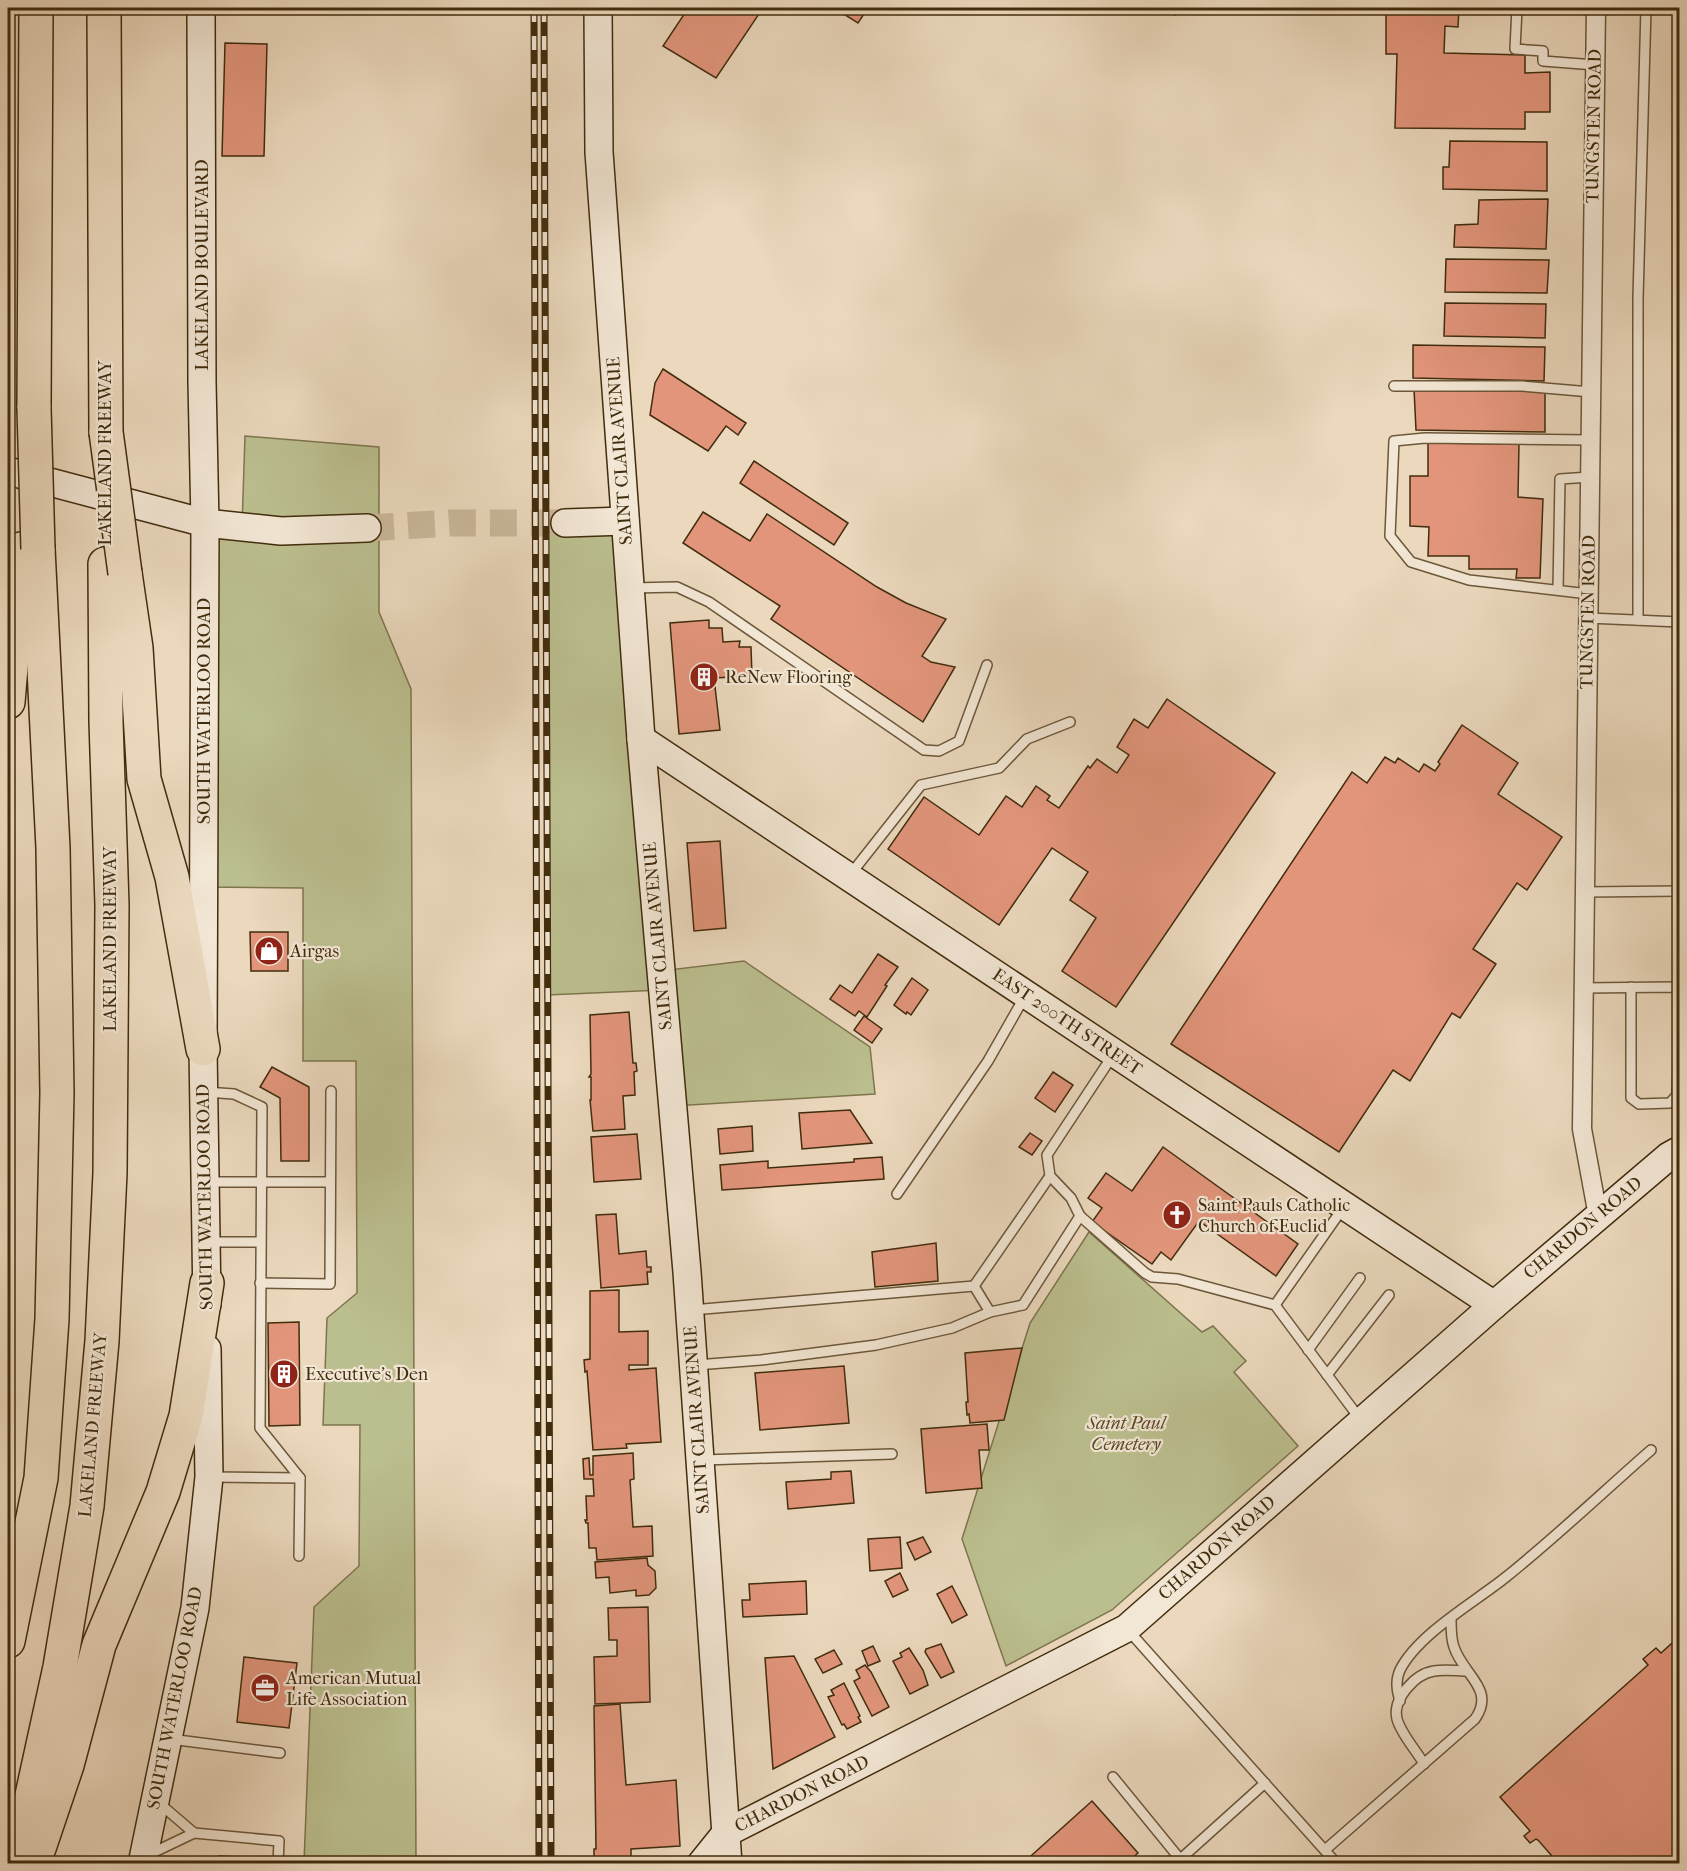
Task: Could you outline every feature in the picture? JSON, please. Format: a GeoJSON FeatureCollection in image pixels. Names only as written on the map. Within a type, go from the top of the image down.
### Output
{"type":"FeatureCollection","features":[{"type":"Feature","properties":{"kind":"highway"},"geometry":{"type":"LineString","coordinates":[[8,1641],[42,1478],[52,1319],[57,1093],[53,883],[30,546],[34,408],[36,8]]}},
{"type":"Feature","properties":{"kind":"highway","name":"LAKELAND FREEWAY"},"geometry":{"type":"LineString","coordinates":[[17,1863],[60,1667],[83,1529],[102,1341],[110,1173],[112,905],[106,721],[115,569],[106,432],[104,8]]}},
{"type":"Feature","properties":{"kind":"highway"},"geometry":{"type":"LineString","coordinates":[[8,702],[30,546]]}},
{"type":"Feature","properties":{"kind":"highway"},"geometry":{"type":"LineString","coordinates":[[115,569],[136,648],[144,779],[172,877],[203,1049]]}},
{"type":"Feature","properties":{"kind":"highway"},"geometry":{"type":"LineString","coordinates":[[33,1863],[67,1765],[99,1644],[163,1492],[186,1416],[207,1283]]}},
{"type":"Feature","properties":{"kind":"street","name":"LAKELAND BOULEVARD"},"geometry":{"type":"LineString","coordinates":[[201,8],[202,370],[205,524]]}},
{"type":"Feature","properties":{"kind":"street","name":"SAINT CLAIR AVENUE"},"geometry":{"type":"LineString","coordinates":[[598,8],[599,152],[641,738],[690,1310],[728,1863]]}},
{"type":"Feature","properties":{"kind":"street","name":"TUNGSTEN ROAD"},"geometry":{"type":"LineString","coordinates":[[1596,8],[1582,1129],[1598,1216]]}},
{"type":"Feature","properties":{"kind":"street"},"geometry":{"type":"LineString","coordinates":[[8,471],[205,524],[281,531],[367,528]]}},
{"type":"Feature","properties":{"kind":"street"},"geometry":{"type":"LineString","coordinates":[[565,523],[625,521]]}},
{"type":"Feature","properties":{"kind":"street","name":"SOUTH WATERLOO ROAD"},"geometry":{"type":"LineString","coordinates":[[141,1862],[195,1608],[208,1477],[203,1049],[205,524]]}},
{"type":"Feature","properties":{"kind":"street","name":"EAST 200TH STREET"},"geometry":{"type":"LineString","coordinates":[[641,738],[1494,1305]]}},
{"type":"Feature","properties":{"kind":"street","name":"CHARDON ROAD"},"geometry":{"type":"LineString","coordinates":[[701,1863],[726,1833],[1127,1628],[1494,1305],[1669,1156],[1680,1150]]}},
{"type":"Feature","properties":{"kind":"lane"},"geometry":{"type":"LineString","coordinates":[[1517,8],[1515,49],[1543,51],[1543,61],[1595,65]]}},
{"type":"Feature","properties":{"kind":"lane"},"geometry":{"type":"LineString","coordinates":[[1638,620],[1638,298],[1646,8]]}},
{"type":"Feature","properties":{"kind":"lane"},"geometry":{"type":"LineString","coordinates":[[1394,386],[1522,386],[1591,392]]}},
{"type":"Feature","properties":{"kind":"lane"},"geometry":{"type":"LineString","coordinates":[[1588,594],[1469,580],[1411,562],[1390,536],[1394,441],[1425,438],[1590,440]]}},
{"type":"Feature","properties":{"kind":"lane"},"geometry":{"type":"LineString","coordinates":[[1558,590],[1560,479],[1590,477]]}},
{"type":"Feature","properties":{"kind":"lane"},"geometry":{"type":"LineString","coordinates":[[630,589],[676,587],[709,602],[924,750],[939,751],[959,741],[987,665]]}},
{"type":"Feature","properties":{"kind":"lane"},"geometry":{"type":"LineString","coordinates":[[1588,618],[1680,622]]}},
{"type":"Feature","properties":{"kind":"lane"},"geometry":{"type":"LineString","coordinates":[[848,876],[921,785],[999,768],[1027,739],[1070,722]]}},
{"type":"Feature","properties":{"kind":"lane"},"geometry":{"type":"LineString","coordinates":[[1585,892],[1680,891]]}},
{"type":"Feature","properties":{"kind":"lane"},"geometry":{"type":"LineString","coordinates":[[1632,987],[1631,1098],[1639,1104],[1670,1103],[1677,1095],[1680,1018]]}},
{"type":"Feature","properties":{"kind":"lane"},"geometry":{"type":"LineString","coordinates":[[1584,988],[1674,987],[1680,992]]}},
{"type":"Feature","properties":{"kind":"lane"},"geometry":{"type":"LineString","coordinates":[[897,1194],[988,1060],[1026,994]]}},
{"type":"Feature","properties":{"kind":"lane"},"geometry":{"type":"LineString","coordinates":[[1114,1053],[1047,1155],[1050,1176],[1071,1198],[1080,1216],[1145,1273],[1178,1279],[1275,1305],[1362,1421]]}},
{"type":"Feature","properties":{"kind":"lane"},"geometry":{"type":"LineString","coordinates":[[260,1283],[330,1284],[331,1091]]}},
{"type":"Feature","properties":{"kind":"lane"},"geometry":{"type":"LineString","coordinates":[[204,1092],[234,1094],[262,1107],[260,1428],[300,1478],[299,1556]]}},
{"type":"Feature","properties":{"kind":"lane"},"geometry":{"type":"LineString","coordinates":[[974,1286],[1050,1176]]}},
{"type":"Feature","properties":{"kind":"lane"},"geometry":{"type":"LineString","coordinates":[[205,1182],[330,1182]]}},
{"type":"Feature","properties":{"kind":"lane"},"geometry":{"type":"LineString","coordinates":[[1275,1305],[1344,1206]]}},
{"type":"Feature","properties":{"kind":"lane"},"geometry":{"type":"LineString","coordinates":[[694,1365],[761,1360],[876,1345],[952,1328],[990,1312],[1023,1305],[1080,1216]]}},
{"type":"Feature","properties":{"kind":"lane"},"geometry":{"type":"LineString","coordinates":[[206,1242],[260,1242]]}},
{"type":"Feature","properties":{"kind":"lane"},"geometry":{"type":"LineString","coordinates":[[1308,1350],[1360,1278]]}},
{"type":"Feature","properties":{"kind":"lane"},"geometry":{"type":"LineString","coordinates":[[690,1310],[974,1286]]}},
{"type":"Feature","properties":{"kind":"lane"},"geometry":{"type":"LineString","coordinates":[[974,1286],[990,1312]]}},
{"type":"Feature","properties":{"kind":"lane"},"geometry":{"type":"LineString","coordinates":[[1327,1375],[1389,1294]]}},
{"type":"Feature","properties":{"kind":"lane"},"geometry":{"type":"LineString","coordinates":[[1400,1701],[1397,1679],[1401,1669],[1427,1637],[1507,1576],[1651,1450]]}},
{"type":"Feature","properties":{"kind":"lane"},"geometry":{"type":"LineString","coordinates":[[700,1460],[892,1454]]}},
{"type":"Feature","properties":{"kind":"lane"},"geometry":{"type":"LineString","coordinates":[[208,1477],[300,1478]]}},
{"type":"Feature","properties":{"kind":"lane"},"geometry":{"type":"LineString","coordinates":[[1325,1850],[1475,1719],[1481,1710],[1483,1701],[1481,1690],[1454,1647],[1450,1619]]}},
{"type":"Feature","properties":{"kind":"lane"},"geometry":{"type":"LineString","coordinates":[[1127,1628],[1337,1863]]}},
{"type":"Feature","properties":{"kind":"lane"},"geometry":{"type":"LineString","coordinates":[[1424,1764],[1398,1722],[1396,1714],[1400,1701],[1409,1686],[1424,1674],[1435,1671],[1467,1671]]}},
{"type":"Feature","properties":{"kind":"lane"},"geometry":{"type":"LineString","coordinates":[[168,1739],[280,1752]]}},
{"type":"Feature","properties":{"kind":"lane"},"geometry":{"type":"LineString","coordinates":[[1113,1777],[1177,1861],[1265,1783]]}},
{"type":"Feature","properties":{"kind":"lane"},"geometry":{"type":"LineString","coordinates":[[155,1799],[194,1833]]}},
{"type":"Feature","properties":{"kind":"lane"},"geometry":{"type":"LineString","coordinates":[[141,1862],[194,1833],[279,1842],[278,1863]]}},
{"type":"Feature","properties":{"kind":"green space"},"geometry":{"type":"Polygon","coordinates":[[[245,436],[379,447],[379,612],[411,689],[416,1863],[304,1863],[314,1607],[359,1566],[360,1425],[323,1425],[327,1318],[357,1293],[356,1061],[303,1061],[303,888],[204,887],[205,523],[242,527],[245,436]]]}},
{"type":"Feature","properties":{"kind":"green space"},"geometry":{"type":"Polygon","coordinates":[[[625,521],[661,971],[744,961],[870,1047],[875,1094],[673,1106],[662,990],[547,995],[545,523],[625,521]]]}},
{"type":"Feature","properties":{"kind":"green space","name":"Saint Paul Cemetery"},"geometry":{"type":"Polygon","coordinates":[[[1089,1232],[1202,1332],[1213,1326],[1246,1361],[1234,1372],[1298,1446],[1112,1610],[1006,1666],[962,1539],[1030,1323],[1089,1232]]]}},
{"type":"Feature","properties":{"kind":"building"},"geometry":{"type":"Polygon","coordinates":[[[677,8],[763,8],[716,78],[663,46],[685,13],[677,8]]]}},
{"type":"Feature","properties":{"kind":"building"},"geometry":{"type":"Polygon","coordinates":[[[834,8],[868,8],[858,23],[834,8]]]}},
{"type":"Feature","properties":{"kind":"building"},"geometry":{"type":"Polygon","coordinates":[[[1163,8],[1180,8],[1175,15],[1163,8]]]}},
{"type":"Feature","properties":{"kind":"building"},"geometry":{"type":"Polygon","coordinates":[[[1386,8],[1459,8],[1458,27],[1445,26],[1444,53],[1525,55],[1525,73],[1550,72],[1550,112],[1525,112],[1525,129],[1395,128],[1397,54],[1386,54],[1386,8]]]}},
{"type":"Feature","properties":{"kind":"building"},"geometry":{"type":"Polygon","coordinates":[[[225,43],[267,44],[264,156],[222,156],[225,43]]]}},
{"type":"Feature","properties":{"kind":"building"},"geometry":{"type":"Polygon","coordinates":[[[1450,141],[1547,142],[1547,191],[1443,189],[1443,167],[1449,167],[1450,141]]]}},
{"type":"Feature","properties":{"kind":"building"},"geometry":{"type":"Polygon","coordinates":[[[1548,199],[1546,249],[1454,247],[1455,225],[1478,224],[1479,200],[1548,199]]]}},
{"type":"Feature","properties":{"kind":"building"},"geometry":{"type":"Polygon","coordinates":[[[1446,259],[1549,260],[1547,293],[1445,292],[1446,259]]]}},
{"type":"Feature","properties":{"kind":"building"},"geometry":{"type":"Polygon","coordinates":[[[1445,303],[1546,304],[1545,338],[1444,336],[1445,303]]]}},
{"type":"Feature","properties":{"kind":"building"},"geometry":{"type":"Polygon","coordinates":[[[1413,345],[1545,347],[1544,381],[1413,378],[1413,345]]]}},
{"type":"Feature","properties":{"kind":"building"},"geometry":{"type":"Polygon","coordinates":[[[663,369],[746,423],[738,435],[726,426],[708,451],[650,415],[655,383],[663,369]]]}},
{"type":"Feature","properties":{"kind":"building"},"geometry":{"type":"Polygon","coordinates":[[[1414,389],[1545,390],[1545,432],[1416,430],[1414,389]]]}},
{"type":"Feature","properties":{"kind":"building"},"geometry":{"type":"Polygon","coordinates":[[[1428,443],[1519,444],[1518,497],[1543,499],[1540,578],[1516,578],[1517,569],[1469,569],[1469,556],[1428,556],[1429,527],[1410,526],[1410,476],[1428,476],[1428,443]]]}},
{"type":"Feature","properties":{"kind":"building"},"geometry":{"type":"Polygon","coordinates":[[[754,461],[848,523],[834,545],[740,483],[754,461]]]}},
{"type":"Feature","properties":{"kind":"building"},"geometry":{"type":"Polygon","coordinates":[[[703,512],[750,541],[767,514],[877,587],[906,603],[946,619],[922,656],[931,662],[955,667],[923,722],[771,619],[780,606],[683,543],[703,512]]]}},
{"type":"Feature","properties":{"kind":"building","name":"ReNew Flooring"},"geometry":{"type":"Polygon","coordinates":[[[709,620],[709,628],[722,628],[723,642],[740,641],[739,647],[751,647],[752,676],[714,678],[720,730],[679,734],[670,623],[709,620]]]}},
{"type":"Feature","properties":{"kind":"building"},"geometry":{"type":"Polygon","coordinates":[[[1167,699],[1275,773],[1116,1007],[1062,971],[1096,918],[1070,900],[1088,872],[1052,848],[999,925],[888,849],[924,797],[979,835],[1006,796],[1022,807],[1036,786],[1050,796],[1047,800],[1059,808],[1088,766],[1090,768],[1097,759],[1117,773],[1129,755],[1117,747],[1134,719],[1148,728],[1167,699]]]}},
{"type":"Feature","properties":{"kind":"building"},"geometry":{"type":"Polygon","coordinates":[[[1462,725],[1518,763],[1498,794],[1562,837],[1527,890],[1517,883],[1473,949],[1496,964],[1460,1018],[1452,1013],[1410,1081],[1393,1070],[1339,1152],[1171,1044],[1352,772],[1367,783],[1385,757],[1395,763],[1398,758],[1419,772],[1424,764],[1435,771],[1440,764],[1438,762],[1462,725]]]}},
{"type":"Feature","properties":{"kind":"building"},"geometry":{"type":"Polygon","coordinates":[[[720,841],[726,928],[694,931],[687,843],[720,841]]]}},
{"type":"Feature","properties":{"kind":"building","name":"Airgas"},"geometry":{"type":"Polygon","coordinates":[[[250,932],[288,932],[288,971],[251,971],[250,932]]]}},
{"type":"Feature","properties":{"kind":"building"},"geometry":{"type":"Polygon","coordinates":[[[878,954],[898,967],[867,1017],[859,1011],[855,1016],[830,999],[840,985],[852,993],[878,954]]]}},
{"type":"Feature","properties":{"kind":"building"},"geometry":{"type":"Polygon","coordinates":[[[912,978],[928,990],[911,1015],[894,1005],[912,978]]]}},
{"type":"Feature","properties":{"kind":"building"},"geometry":{"type":"Polygon","coordinates":[[[629,1012],[633,1063],[636,1063],[637,1071],[634,1072],[635,1095],[623,1096],[625,1129],[593,1131],[590,1100],[591,1077],[589,1077],[591,1074],[590,1015],[629,1012]]]}},
{"type":"Feature","properties":{"kind":"building"},"geometry":{"type":"Polygon","coordinates":[[[864,1016],[882,1029],[872,1043],[854,1030],[864,1016]]]}},
{"type":"Feature","properties":{"kind":"building"},"geometry":{"type":"Polygon","coordinates":[[[272,1067],[309,1087],[309,1161],[281,1161],[280,1098],[260,1087],[272,1067]]]}},
{"type":"Feature","properties":{"kind":"building"},"geometry":{"type":"Polygon","coordinates":[[[1053,1072],[1073,1085],[1055,1112],[1035,1098],[1053,1072]]]}},
{"type":"Feature","properties":{"kind":"building"},"geometry":{"type":"Polygon","coordinates":[[[850,1110],[872,1143],[802,1149],[799,1113],[850,1110]]]}},
{"type":"Feature","properties":{"kind":"building"},"geometry":{"type":"Polygon","coordinates":[[[752,1126],[753,1151],[720,1154],[718,1129],[752,1126]]]}},
{"type":"Feature","properties":{"kind":"building"},"geometry":{"type":"Polygon","coordinates":[[[1030,1133],[1042,1141],[1032,1155],[1019,1147],[1030,1133]]]}},
{"type":"Feature","properties":{"kind":"building"},"geometry":{"type":"Polygon","coordinates":[[[637,1134],[641,1179],[594,1182],[591,1137],[637,1134]]]}},
{"type":"Feature","properties":{"kind":"building","name":"Saint Pauls Catholic Church of Euclid"},"geometry":{"type":"Polygon","coordinates":[[[1163,1147],[1298,1244],[1276,1276],[1199,1221],[1171,1260],[1161,1252],[1152,1264],[1092,1222],[1102,1208],[1088,1198],[1106,1173],[1132,1191],[1163,1147]]]}},
{"type":"Feature","properties":{"kind":"building"},"geometry":{"type":"Polygon","coordinates":[[[882,1157],[884,1179],[722,1190],[720,1165],[768,1161],[768,1168],[854,1162],[854,1159],[882,1157]]]}},
{"type":"Feature","properties":{"kind":"building"},"geometry":{"type":"Polygon","coordinates":[[[616,1214],[619,1254],[646,1251],[647,1267],[651,1267],[651,1272],[647,1272],[648,1284],[601,1288],[596,1215],[616,1214]]]}},
{"type":"Feature","properties":{"kind":"building"},"geometry":{"type":"Polygon","coordinates":[[[936,1243],[938,1281],[875,1287],[872,1252],[936,1243]]]}},
{"type":"Feature","properties":{"kind":"building"},"geometry":{"type":"Polygon","coordinates":[[[619,1290],[619,1332],[648,1331],[648,1365],[629,1365],[629,1370],[656,1368],[661,1442],[626,1444],[627,1448],[593,1450],[587,1371],[585,1372],[584,1360],[590,1359],[590,1291],[619,1290]]]}},
{"type":"Feature","properties":{"kind":"building","name":"Executive's Den"},"geometry":{"type":"Polygon","coordinates":[[[299,1322],[300,1425],[269,1426],[268,1323],[299,1322]]]}},
{"type":"Feature","properties":{"kind":"building"},"geometry":{"type":"Polygon","coordinates":[[[1022,1348],[1004,1420],[970,1423],[966,1402],[968,1402],[965,1353],[1022,1348]]]}},
{"type":"Feature","properties":{"kind":"building"},"geometry":{"type":"Polygon","coordinates":[[[844,1366],[849,1423],[760,1430],[755,1373],[844,1366]]]}},
{"type":"Feature","properties":{"kind":"building"},"geometry":{"type":"Polygon","coordinates":[[[987,1424],[989,1450],[979,1450],[982,1488],[926,1493],[921,1429],[987,1424]]]}},
{"type":"Feature","properties":{"kind":"building"},"geometry":{"type":"Polygon","coordinates":[[[633,1453],[634,1479],[630,1480],[633,1527],[652,1526],[653,1556],[597,1560],[596,1548],[589,1548],[588,1523],[585,1520],[587,1520],[586,1496],[594,1496],[593,1479],[584,1479],[583,1459],[589,1458],[590,1475],[593,1475],[593,1456],[633,1453]]]}},
{"type":"Feature","properties":{"kind":"building"},"geometry":{"type":"Polygon","coordinates":[[[851,1471],[854,1503],[788,1509],[786,1482],[831,1479],[831,1472],[851,1471]]]}},
{"type":"Feature","properties":{"kind":"building"},"geometry":{"type":"Polygon","coordinates":[[[900,1537],[902,1568],[870,1571],[868,1539],[900,1537]]]}},
{"type":"Feature","properties":{"kind":"building"},"geometry":{"type":"Polygon","coordinates":[[[923,1537],[931,1552],[915,1560],[907,1543],[923,1537]]]}},
{"type":"Feature","properties":{"kind":"building"},"geometry":{"type":"Polygon","coordinates":[[[647,1558],[648,1565],[655,1571],[656,1588],[649,1595],[636,1596],[636,1590],[610,1593],[609,1577],[596,1578],[595,1562],[647,1558]]]}},
{"type":"Feature","properties":{"kind":"building"},"geometry":{"type":"Polygon","coordinates":[[[900,1573],[908,1590],[893,1597],[885,1581],[900,1573]]]}},
{"type":"Feature","properties":{"kind":"building"},"geometry":{"type":"Polygon","coordinates":[[[806,1581],[807,1614],[743,1617],[742,1600],[750,1600],[749,1584],[806,1581]]]}},
{"type":"Feature","properties":{"kind":"building"},"geometry":{"type":"Polygon","coordinates":[[[952,1586],[967,1615],[952,1623],[937,1594],[952,1586]]]}},
{"type":"Feature","properties":{"kind":"building"},"geometry":{"type":"Polygon","coordinates":[[[648,1607],[650,1702],[595,1704],[594,1657],[617,1656],[617,1640],[609,1640],[608,1608],[648,1607]]]}},
{"type":"Feature","properties":{"kind":"building"},"geometry":{"type":"Polygon","coordinates":[[[1680,1636],[1680,1864],[1559,1864],[1538,1840],[1530,1843],[1524,1836],[1530,1831],[1500,1797],[1648,1665],[1643,1659],[1656,1648],[1661,1653],[1680,1636]]]}},
{"type":"Feature","properties":{"kind":"building"},"geometry":{"type":"Polygon","coordinates":[[[941,1644],[954,1672],[941,1678],[925,1652],[926,1649],[941,1644]]]}},
{"type":"Feature","properties":{"kind":"building"},"geometry":{"type":"Polygon","coordinates":[[[873,1646],[880,1661],[868,1666],[862,1651],[873,1646]]]}},
{"type":"Feature","properties":{"kind":"building"},"geometry":{"type":"Polygon","coordinates":[[[909,1648],[923,1670],[928,1685],[910,1694],[893,1661],[902,1657],[900,1653],[909,1648]]]}},
{"type":"Feature","properties":{"kind":"building"},"geometry":{"type":"Polygon","coordinates":[[[834,1650],[842,1664],[823,1673],[815,1659],[834,1650]]]}},
{"type":"Feature","properties":{"kind":"building"},"geometry":{"type":"Polygon","coordinates":[[[794,1656],[835,1737],[773,1769],[765,1658],[794,1656]]]}},
{"type":"Feature","properties":{"kind":"building"},"geometry":{"type":"Polygon","coordinates":[[[244,1657],[297,1663],[289,1728],[237,1722],[244,1657]]]}},
{"type":"Feature","properties":{"kind":"building"},"geometry":{"type":"Polygon","coordinates":[[[865,1665],[889,1707],[872,1716],[854,1681],[860,1678],[856,1670],[865,1665]]]}},
{"type":"Feature","properties":{"kind":"building"},"geometry":{"type":"Polygon","coordinates":[[[844,1683],[861,1722],[847,1729],[844,1724],[842,1725],[828,1697],[834,1695],[831,1690],[844,1683]]]}},
{"type":"Feature","properties":{"kind":"building"},"geometry":{"type":"Polygon","coordinates":[[[620,1704],[626,1785],[676,1780],[680,1846],[631,1849],[631,1864],[594,1864],[594,1849],[596,1849],[594,1706],[620,1704]]]}},
{"type":"Feature","properties":{"kind":"building"},"geometry":{"type":"Polygon","coordinates":[[[1092,1801],[1138,1853],[1126,1864],[1022,1864],[1092,1801]]]}},
{"type":"Feature","properties":{"kind":"building"},"geometry":{"type":"Polygon","coordinates":[[[219,1856],[259,1858],[258,1864],[218,1864],[219,1856]]]}},
{"type":"Feature","properties":{"kind":"tunnel"},"geometry":{"type":"LineString","coordinates":[[367,528],[450,523],[565,523]]}},
{"type":"Feature","properties":{"kind":"railway"},"geometry":{"type":"LineString","coordinates":[[534,8],[539,1864]]}},
{"type":"Feature","properties":{"kind":"railway"},"geometry":{"type":"LineString","coordinates":[[544,8],[551,1864]]}},
{"type":"Feature","properties":{"kind":"place","name":"ReNew Flooring"},"geometry":{"type":"Point","coordinates":[704,677]}},
{"type":"Feature","properties":{"kind":"place","name":"Airgas"},"geometry":{"type":"Point","coordinates":[269,951]}},
{"type":"Feature","properties":{"kind":"place","name":"Saint Pauls Catholic Church of Euclid"},"geometry":{"type":"Point","coordinates":[1177,1215]}},
{"type":"Feature","properties":{"kind":"place","name":"Executive's Den"},"geometry":{"type":"Point","coordinates":[284,1374]}},
{"type":"Feature","properties":{"kind":"place","name":"American Mutual Life Association"},"geometry":{"type":"Point","coordinates":[265,1688]}}]}
